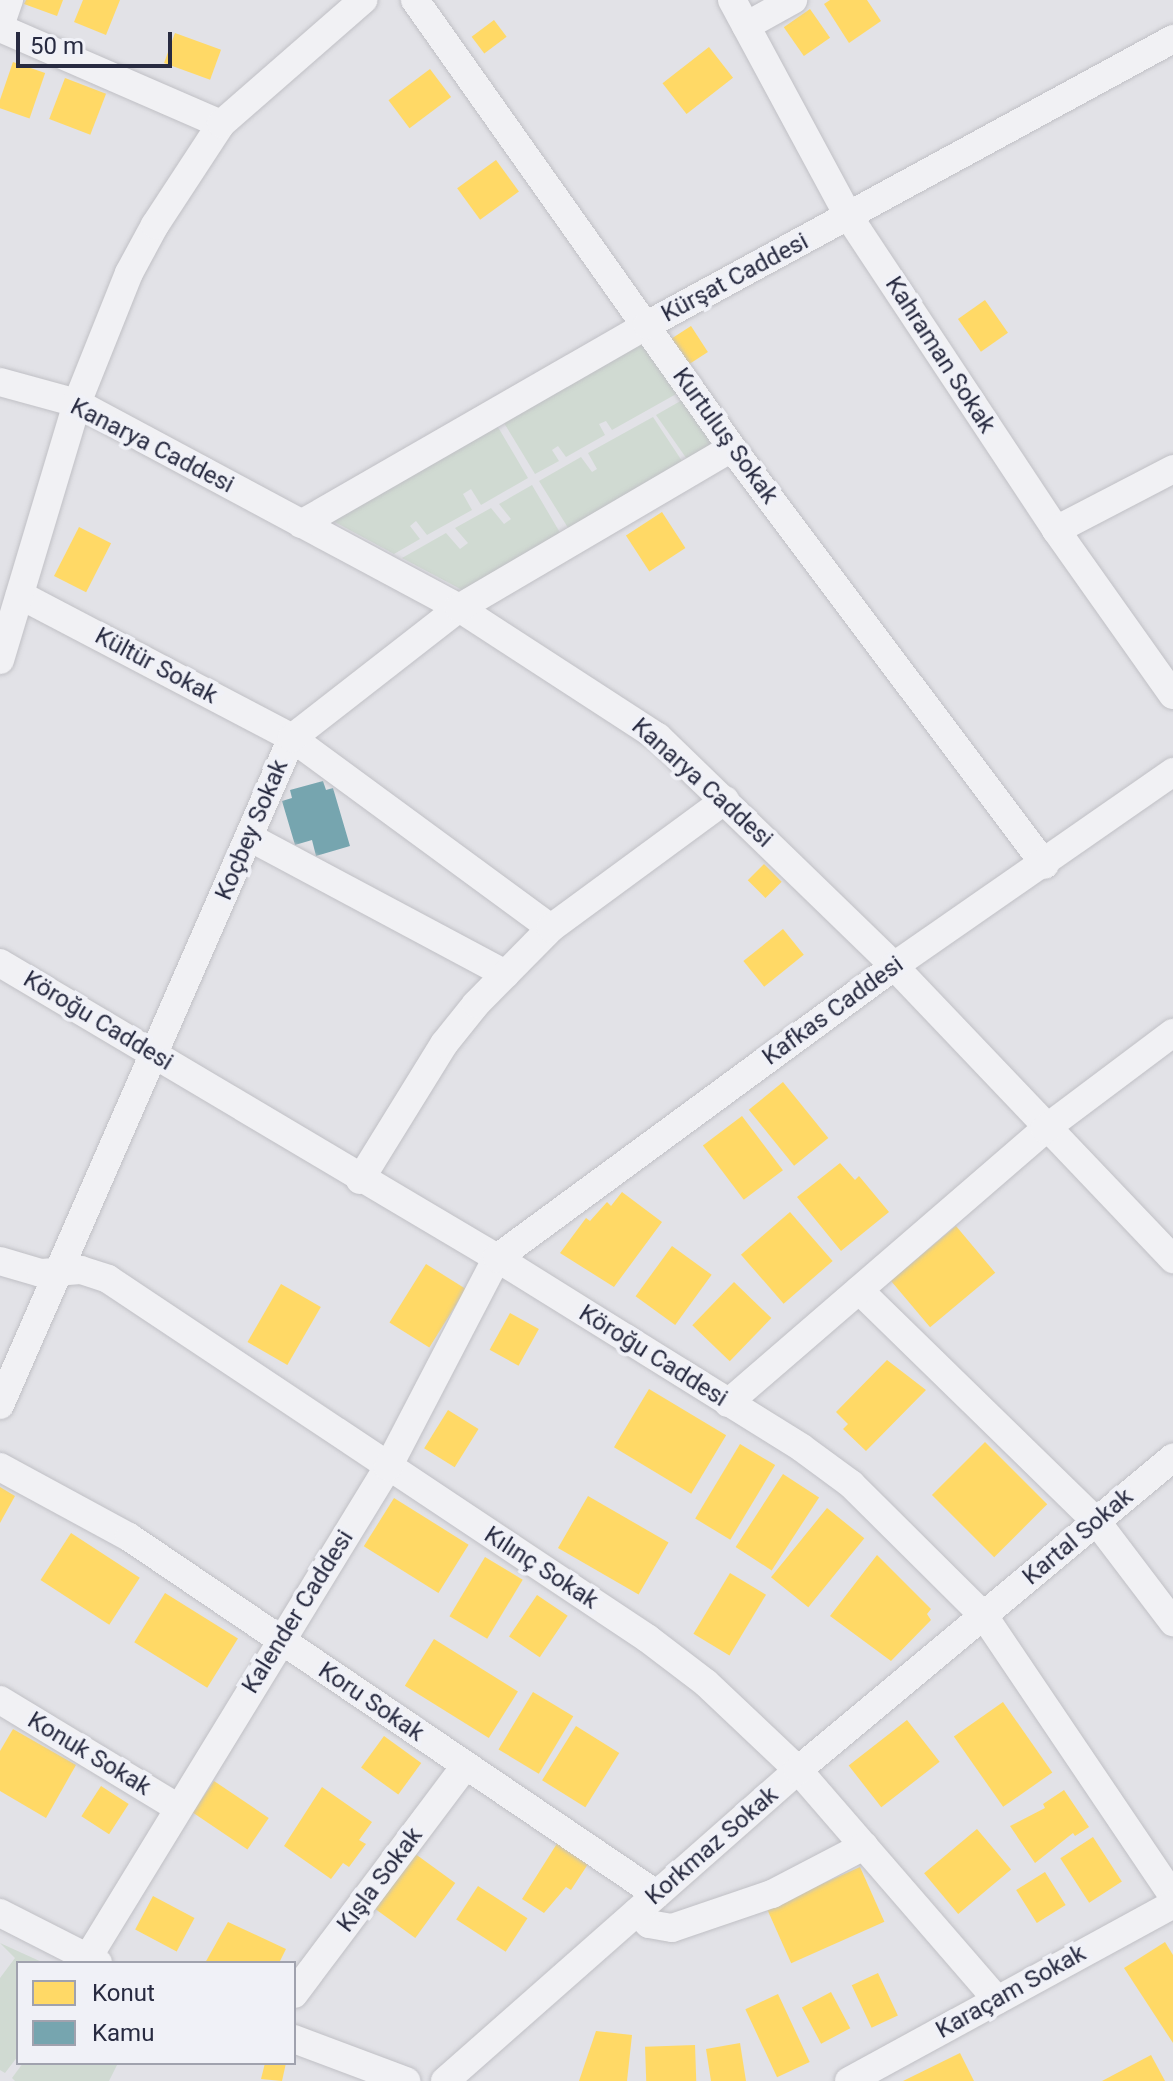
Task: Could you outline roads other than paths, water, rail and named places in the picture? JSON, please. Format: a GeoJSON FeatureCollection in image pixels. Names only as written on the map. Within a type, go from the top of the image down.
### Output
{"type":"FeatureCollection","features":[{"type":"Feature","properties":{"kind":"street"},"geometry":{"type":"LineString","coordinates":[[9,0],[0,27],[221,124]]}},
{"type":"Feature","properties":{"kind":"street"},"geometry":{"type":"LineString","coordinates":[[0,660],[77,403],[129,273],[183,176],[221,124],[363,0]]}},
{"type":"Feature","properties":{"kind":"street","name":"Kurtuluş Sokak"},"geometry":{"type":"LineString","coordinates":[[415,0],[732,448],[1045,865]]}},
{"type":"Feature","properties":{"kind":"street","name":"Kahraman Sokak"},"geometry":{"type":"LineString","coordinates":[[732,0],[849,217],[1056,530],[1173,695]]}},
{"type":"Feature","properties":{"kind":"street"},"geometry":{"type":"LineString","coordinates":[[746,26],[793,0]]}},
{"type":"Feature","properties":{"kind":"street","name":"Kürşat Caddesi"},"geometry":{"type":"LineString","coordinates":[[301,524],[647,325],[1173,39]]}},
{"type":"Feature","properties":{"kind":"street","name":"Kanarya Caddesi"},"geometry":{"type":"LineString","coordinates":[[0,382],[77,403],[459,608],[614,705],[725,800],[894,966],[1045,1129],[1173,1259]]}},
{"type":"Feature","properties":{"kind":"street","name":"Koçbey Sokak"},"geometry":{"type":"LineString","coordinates":[[0,1405],[292,738],[459,608],[732,448]]}},
{"type":"Feature","properties":{"kind":"street"},"geometry":{"type":"LineString","coordinates":[[1056,530],[1173,469]]}},
{"type":"Feature","properties":{"kind":"street","name":"Kültür Sokak"},"geometry":{"type":"LineString","coordinates":[[20,595],[292,738],[551,928]]}},
{"type":"Feature","properties":{"kind":"street","name":"Kafkas Caddesi"},"geometry":{"type":"LineString","coordinates":[[497,1258],[894,966],[1045,865],[1173,772]]}},
{"type":"Feature","properties":{"kind":"street"},"geometry":{"type":"LineString","coordinates":[[360,1180],[444,1044],[506,974],[551,928],[725,800]]}},
{"type":"Feature","properties":{"kind":"street"},"geometry":{"type":"LineString","coordinates":[[249,837],[506,974]]}},
{"type":"Feature","properties":{"kind":"street","name":"Köroğu Caddesi"},"geometry":{"type":"LineString","coordinates":[[0,963],[360,1180],[497,1258],[851,1484],[895,1522],[984,1616],[1173,1896]]}},
{"type":"Feature","properties":{"kind":"street"},"geometry":{"type":"LineString","coordinates":[[728,1403],[1045,1129],[1173,1033]]}},
{"type":"Feature","properties":{"kind":"street","name":"Kalender Caddesi"},"geometry":{"type":"LineString","coordinates":[[92,1961],[178,1808],[388,1467],[497,1258]]}},
{"type":"Feature","properties":{"kind":"street","name":"Kılınç Sokak"},"geometry":{"type":"LineString","coordinates":[[0,1261],[41,1273],[81,1270],[108,1279],[647,1638],[706,1683],[798,1770],[997,2000]]}},
{"type":"Feature","properties":{"kind":"street"},"geometry":{"type":"LineString","coordinates":[[859,1290],[1097,1522],[1173,1622]]}},
{"type":"Feature","properties":{"kind":"street","name":"Kartal Sokak"},"geometry":{"type":"LineString","coordinates":[[984,1616],[1173,1458]]}},
{"type":"Feature","properties":{"kind":"street","name":"Koru Sokak"},"geometry":{"type":"LineString","coordinates":[[0,1467],[129,1537],[465,1766],[647,1903],[649,1924],[672,1928],[772,1894],[864,1846]]}},
{"type":"Feature","properties":{"kind":"street","name":"Korkmaz Sokak"},"geometry":{"type":"LineString","coordinates":[[445,2081],[798,1770],[984,1616]]}},
{"type":"Feature","properties":{"kind":"street","name":"Konuk Sokak"},"geometry":{"type":"LineString","coordinates":[[0,1700],[178,1808]]}},
{"type":"Feature","properties":{"kind":"street","name":"Kışla Sokak"},"geometry":{"type":"LineString","coordinates":[[296,1991],[465,1766]]}},
{"type":"Feature","properties":{"kind":"street","name":"Karaçam Sokak"},"geometry":{"type":"LineString","coordinates":[[849,2081],[1173,1904]]}},
{"type":"Feature","properties":{"kind":"street"},"geometry":{"type":"LineString","coordinates":[[0,1913],[92,1961]]}},
{"type":"Feature","properties":{"kind":"street"},"geometry":{"type":"LineString","coordinates":[[296,2040],[406,2081]]}}]}
